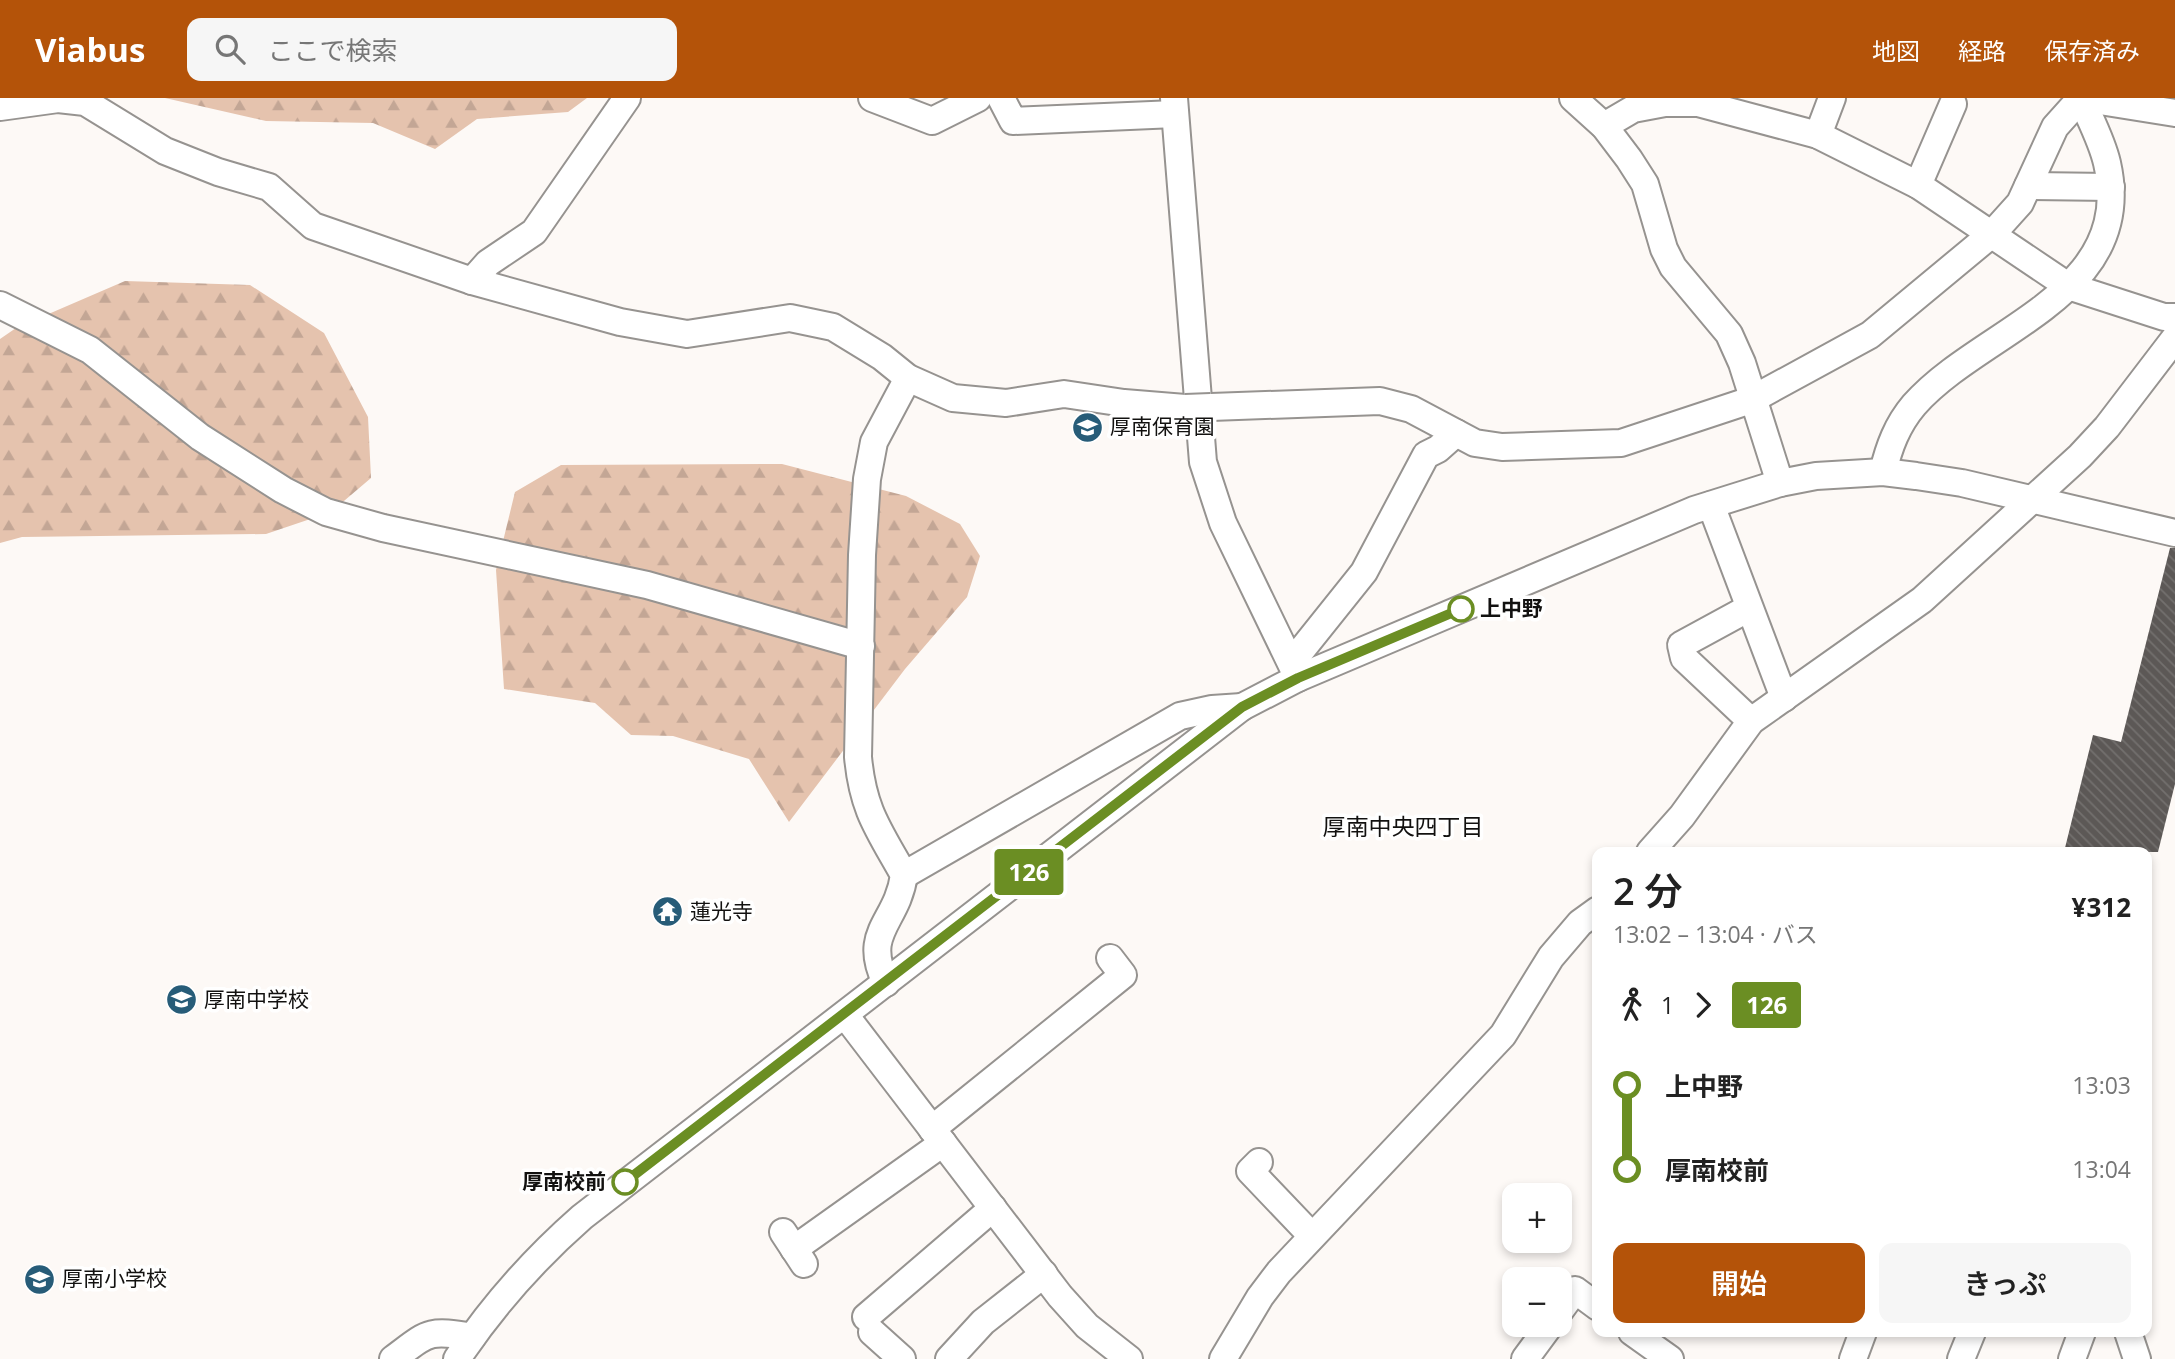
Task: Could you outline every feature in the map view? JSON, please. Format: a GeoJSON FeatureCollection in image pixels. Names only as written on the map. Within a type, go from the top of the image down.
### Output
{"type":"FeatureCollection","features":[{"type":"Feature","properties":{"kind":"street"},"geometry":{"type":"LineString","coordinates":[[472,281],[488,263],[534,233],[627,98]]}},
{"type":"Feature","properties":{"kind":"street"},"geometry":{"type":"LineString","coordinates":[[872,98],[932,121],[978,98]]}},
{"type":"Feature","properties":{"kind":"street"},"geometry":{"type":"LineString","coordinates":[[1001,98],[1013,121],[1175,106],[1203,462],[1223,523],[1295,670]]}},
{"type":"Feature","properties":{"kind":"street"},"geometry":{"type":"LineString","coordinates":[[1573,98],[1604,125],[1645,184],[1672,267],[1729,334],[1742,363],[1751,400],[1780,483]]}},
{"type":"Feature","properties":{"kind":"street"},"geometry":{"type":"LineString","coordinates":[[1818,135],[1832,98]]}},
{"type":"Feature","properties":{"kind":"street"},"geometry":{"type":"LineString","coordinates":[[0,107],[58,99],[85,102],[165,150],[218,172],[269,187],[313,226],[472,281],[662,331],[687,334],[711,332],[765,319],[811,321],[843,333],[908,378],[953,398],[979,403],[1006,403],[1063,394],[1185,408],[1380,401],[1410,409],[1475,443],[1502,447],[1621,443],[1751,400],[1870,335],[1993,233],[2020,203],[2055,127],[2081,98]]}},
{"type":"Feature","properties":{"kind":"street"},"geometry":{"type":"LineString","coordinates":[[2081,98],[2175,113]]}},
{"type":"Feature","properties":{"kind":"street"},"geometry":{"type":"LineString","coordinates":[[1883,472],[1889,445],[1915,405],[1966,359],[2045,310],[2096,252],[2107,232],[2111,187],[2107,161],[2081,98]]}},
{"type":"Feature","properties":{"kind":"street"},"geometry":{"type":"LineString","coordinates":[[1604,125],[1633,109],[1665,103],[1698,103],[1818,135],[1918,184],[2068,286],[2164,317],[2175,317]]}},
{"type":"Feature","properties":{"kind":"street"},"geometry":{"type":"LineString","coordinates":[[1918,184],[1953,104]]}},
{"type":"Feature","properties":{"kind":"street"},"geometry":{"type":"LineString","coordinates":[[2028,186],[2111,187]]}},
{"type":"Feature","properties":{"kind":"street"},"geometry":{"type":"LineString","coordinates":[[0,305],[90,350],[200,437],[283,490],[326,512],[383,528],[647,585],[861,646]]}},
{"type":"Feature","properties":{"kind":"street"},"geometry":{"type":"LineString","coordinates":[[1654,847],[1682,816],[1751,721],[1922,600],[2107,427],[2175,338]]}},
{"type":"Feature","properties":{"kind":"street"},"geometry":{"type":"LineString","coordinates":[[904,875],[873,823],[861,784],[858,757],[867,479],[874,442],[908,378]]}},
{"type":"Feature","properties":{"kind":"street"},"geometry":{"type":"LineString","coordinates":[[1295,670],[1364,572],[1426,455],[1438,449],[1456,433]]}},
{"type":"Feature","properties":{"kind":"street"},"geometry":{"type":"LineString","coordinates":[[457,1359],[493,1307],[540,1254],[582,1217],[1242,707],[1295,670],[1711,505],[1780,483],[1816,476],[1883,472],[1962,483],[2175,533]]}},
{"type":"Feature","properties":{"kind":"street"},"geometry":{"type":"LineString","coordinates":[[1711,505],[1784,698]]}},
{"type":"Feature","properties":{"kind":"street"},"geometry":{"type":"LineString","coordinates":[[1749,608],[1681,645],[1684,658],[1751,721]]}},
{"type":"Feature","properties":{"kind":"street"},"geometry":{"type":"LineString","coordinates":[[886,983],[876,963],[877,937],[896,904],[904,875],[1180,716],[1212,709],[1242,707]]}},
{"type":"Feature","properties":{"kind":"street"},"geometry":{"type":"LineString","coordinates":[[1223,1359],[1260,1297],[1312,1236],[1503,1035],[1551,957],[1580,923],[1592,914]]}},
{"type":"Feature","properties":{"kind":"street"},"geometry":{"type":"LineString","coordinates":[[794,1248],[938,1136],[1123,975],[1110,958]]}},
{"type":"Feature","properties":{"kind":"street"},"geometry":{"type":"LineString","coordinates":[[845,1015],[1044,1274],[1087,1326],[1129,1359]]}},
{"type":"Feature","properties":{"kind":"street"},"geometry":{"type":"LineString","coordinates":[[1259,1162],[1250,1171],[1312,1236]]}},
{"type":"Feature","properties":{"kind":"street"},"geometry":{"type":"LineString","coordinates":[[902,1359],[869,1325],[993,1208]]}},
{"type":"Feature","properties":{"kind":"street"},"geometry":{"type":"LineString","coordinates":[[949,1359],[983,1322],[1044,1274]]}},
{"type":"Feature","properties":{"kind":"street"},"geometry":{"type":"LineString","coordinates":[[1572,1294],[1575,1290],[1592,1303]]}},
{"type":"Feature","properties":{"kind":"street"},"geometry":{"type":"LineString","coordinates":[[393,1359],[427,1333],[442,1331],[472,1337]]}},
{"type":"Feature","properties":{"kind":"street"},"geometry":{"type":"LineString","coordinates":[[1525,1359],[1541,1337]]}},
{"type":"Feature","properties":{"kind":"street"},"geometry":{"type":"LineString","coordinates":[[1639,1337],[1670,1359]]}},
{"type":"Feature","properties":{"kind":"street"},"geometry":{"type":"LineString","coordinates":[[1853,1359],[1861,1337]]}},
{"type":"Feature","properties":{"kind":"street"},"geometry":{"type":"LineString","coordinates":[[1961,1359],[1970,1337]]}},
{"type":"Feature","properties":{"kind":"street"},"geometry":{"type":"LineString","coordinates":[[2072,1359],[2080,1337]]}},
{"type":"Feature","properties":{"kind":"street"},"geometry":{"type":"LineString","coordinates":[[2130,1337],[2137,1359]]}},
{"type":"Feature","properties":{"kind":"green space"},"geometry":{"type":"Polygon","coordinates":[[[165,98],[587,98],[568,112],[477,119],[435,149],[373,123],[266,121],[165,98]]]}},
{"type":"Feature","properties":{"kind":"green space"},"geometry":{"type":"Polygon","coordinates":[[[125,281],[250,285],[324,333],[368,417],[371,478],[331,512],[266,534],[22,537],[0,543],[0,339],[16,328],[125,281]]]}},
{"type":"Feature","properties":{"kind":"green space"},"geometry":{"type":"Polygon","coordinates":[[[782,464],[906,496],[960,524],[980,556],[967,597],[905,669],[789,822],[749,759],[673,736],[631,735],[595,703],[504,689],[496,570],[515,492],[561,465],[782,464]]]}},
{"type":"Feature","properties":{"kind":"building"},"geometry":{"type":"Polygon","coordinates":[[[2170,548],[2175,548],[2175,784],[2158,852],[2152,852],[2152,847],[2065,847],[2093,735],[2121,742],[2170,548]]]}},
{"type":"Feature","properties":{"kind":"bus line","name":"126"},"geometry":{"type":"LineString","coordinates":[[625,1182],[1242,707],[1298,678],[1461,609]]}},
{"type":"Feature","properties":{"kind":"place","name":"厚南保育園"},"geometry":{"type":"Point","coordinates":[1087,427]}},
{"type":"Feature","properties":{"kind":"place","name":"上中野"},"geometry":{"type":"Point","coordinates":[1461,609]}},
{"type":"Feature","properties":{"kind":"place","name":"蓮光寺"},"geometry":{"type":"Point","coordinates":[667,912]}},
{"type":"Feature","properties":{"kind":"place","name":"厚南中学校"},"geometry":{"type":"Point","coordinates":[181,1000]}},
{"type":"Feature","properties":{"kind":"place","name":"厚南校前"},"geometry":{"type":"Point","coordinates":[625,1182]}},
{"type":"Feature","properties":{"kind":"place","name":"厚南小学校"},"geometry":{"type":"Point","coordinates":[39,1279]}},
{"type":"Feature","properties":{"kind":"district","name":"厚南中央四丁目"},"geometry":{"type":"Point","coordinates":[1403,827]}}]}
